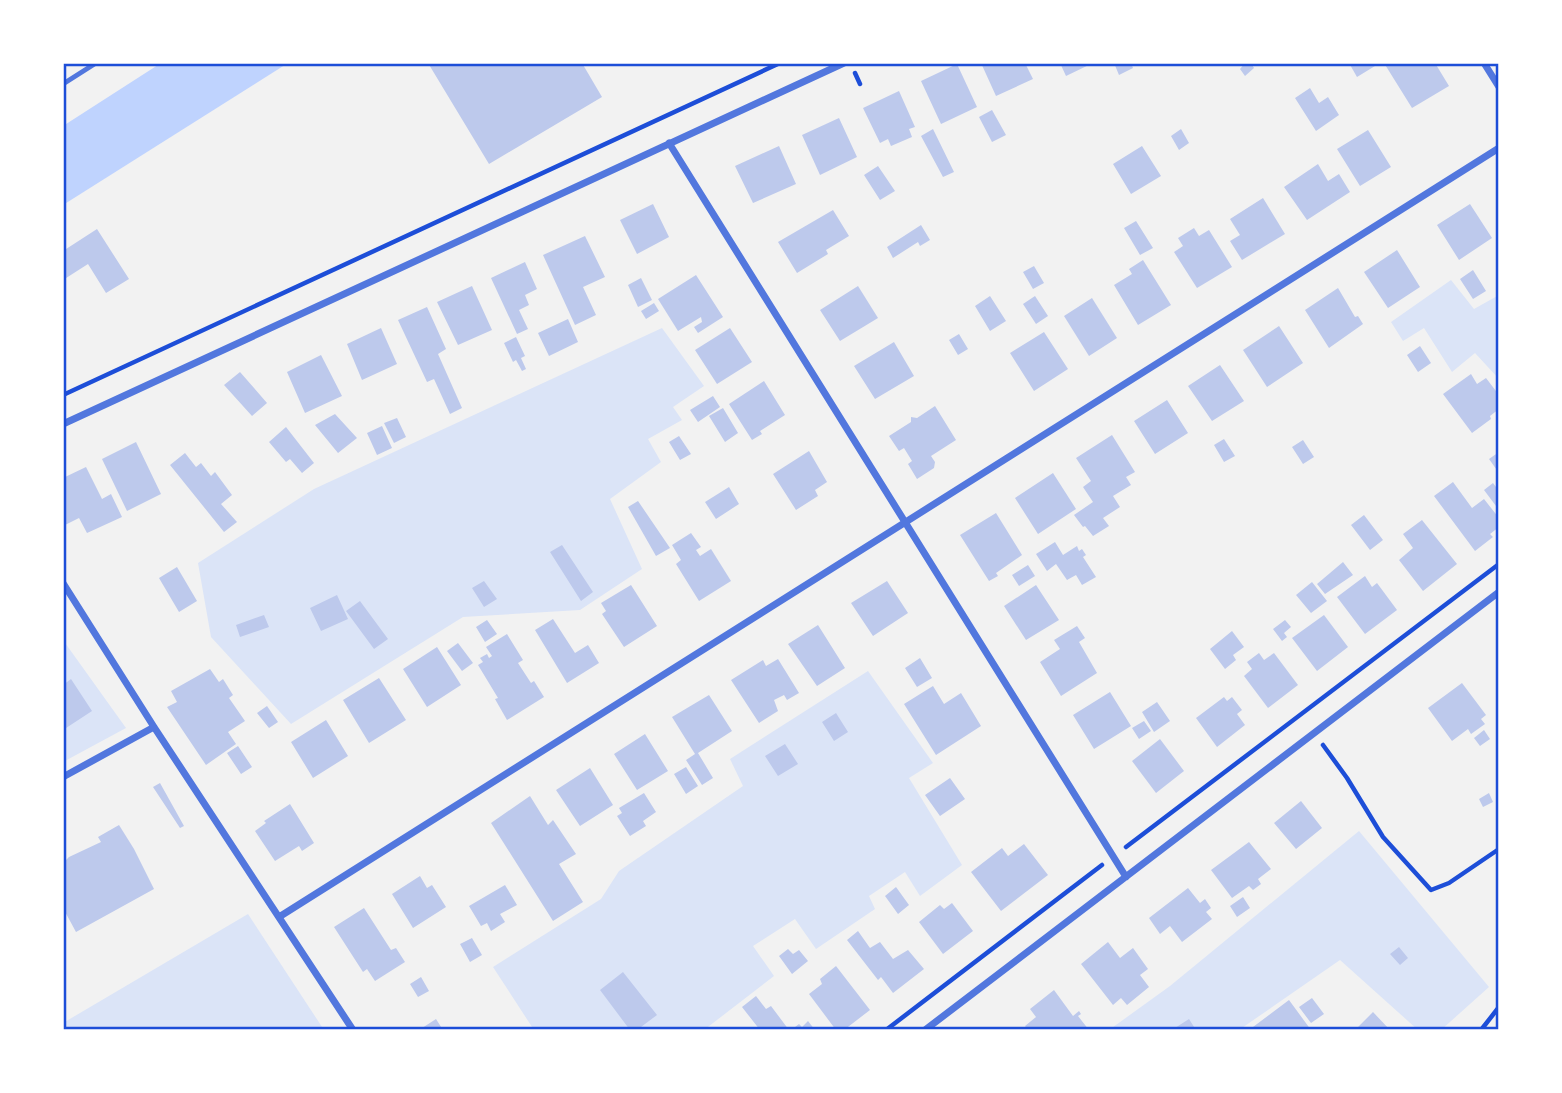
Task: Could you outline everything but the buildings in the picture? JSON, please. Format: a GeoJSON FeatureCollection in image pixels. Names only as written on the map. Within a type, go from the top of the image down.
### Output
{"type":"FeatureCollection","features":[{"type":"Feature","properties":{"kind":"street"},"geometry":{"type":"LineString","coordinates":[[63,424],[844,63]]}},
{"type":"Feature","properties":{"kind":"street"},"geometry":{"type":"LineString","coordinates":[[1484,63],[1499,87]]}},
{"type":"Feature","properties":{"kind":"street"},"geometry":{"type":"LineString","coordinates":[[669,143],[1126,877]]}},
{"type":"Feature","properties":{"kind":"street"},"geometry":{"type":"LineString","coordinates":[[279,917],[1499,148]]}},
{"type":"Feature","properties":{"kind":"street"},"geometry":{"type":"LineString","coordinates":[[63,583],[153,727],[353,1030]]}},
{"type":"Feature","properties":{"kind":"street"},"geometry":{"type":"LineString","coordinates":[[925,1030],[1499,592]]}},
{"type":"Feature","properties":{"kind":"street"},"geometry":{"type":"LineString","coordinates":[[63,777],[153,727]]}},
{"type":"Feature","properties":{"kind":"lane"},"geometry":{"type":"LineString","coordinates":[[63,84],[96,63]]}},
{"type":"Feature","properties":{"kind":"path"},"geometry":{"type":"LineString","coordinates":[[63,395],[780,63]]}},
{"type":"Feature","properties":{"kind":"path"},"geometry":{"type":"LineString","coordinates":[[886,1030],[1499,565]]}},
{"type":"Feature","properties":{"kind":"path"},"geometry":{"type":"LineString","coordinates":[[1314,733],[1347,778],[1383,837],[1431,890],[1449,883],[1499,849]]}},
{"type":"Feature","properties":{"kind":"path"},"geometry":{"type":"LineString","coordinates":[[1481,1030],[1499,1007]]}},
{"type":"Feature","properties":{"kind":"shaded area"},"geometry":{"type":"Polygon","coordinates":[[[1451,280],[1474,309],[1499,295],[1499,379],[1475,353],[1452,372],[1424,328],[1403,341],[1391,322],[1451,280]]]}},
{"type":"Feature","properties":{"kind":"shaded area"},"geometry":{"type":"Polygon","coordinates":[[[662,328],[704,386],[673,407],[682,420],[648,439],[661,462],[610,499],[642,569],[580,610],[463,617],[291,724],[211,637],[198,563],[314,489],[662,328]]]}},
{"type":"Feature","properties":{"kind":"shaded area"},"geometry":{"type":"Polygon","coordinates":[[[63,640],[126,728],[63,762],[63,640]]]}},
{"type":"Feature","properties":{"kind":"shaded area"},"geometry":{"type":"Polygon","coordinates":[[[868,671],[933,763],[909,778],[962,865],[920,896],[905,872],[869,896],[875,909],[816,949],[795,919],[753,946],[774,976],[704,1030],[534,1030],[493,967],[601,899],[619,871],[743,786],[730,759],[868,671]]]}},
{"type":"Feature","properties":{"kind":"shaded area"},"geometry":{"type":"Polygon","coordinates":[[[1359,831],[1489,987],[1441,1030],[1418,1030],[1340,960],[1239,1030],[1109,1030],[1170,986],[1359,831]]]}},
{"type":"Feature","properties":{"kind":"shaded area"},"geometry":{"type":"Polygon","coordinates":[[[248,914],[324,1030],[63,1030],[63,1023],[248,914]]]}},
{"type":"Feature","properties":{"kind":"water"},"geometry":{"type":"Polygon","coordinates":[[[161,63],[288,63],[63,205],[63,126],[161,63]]]}}]}
